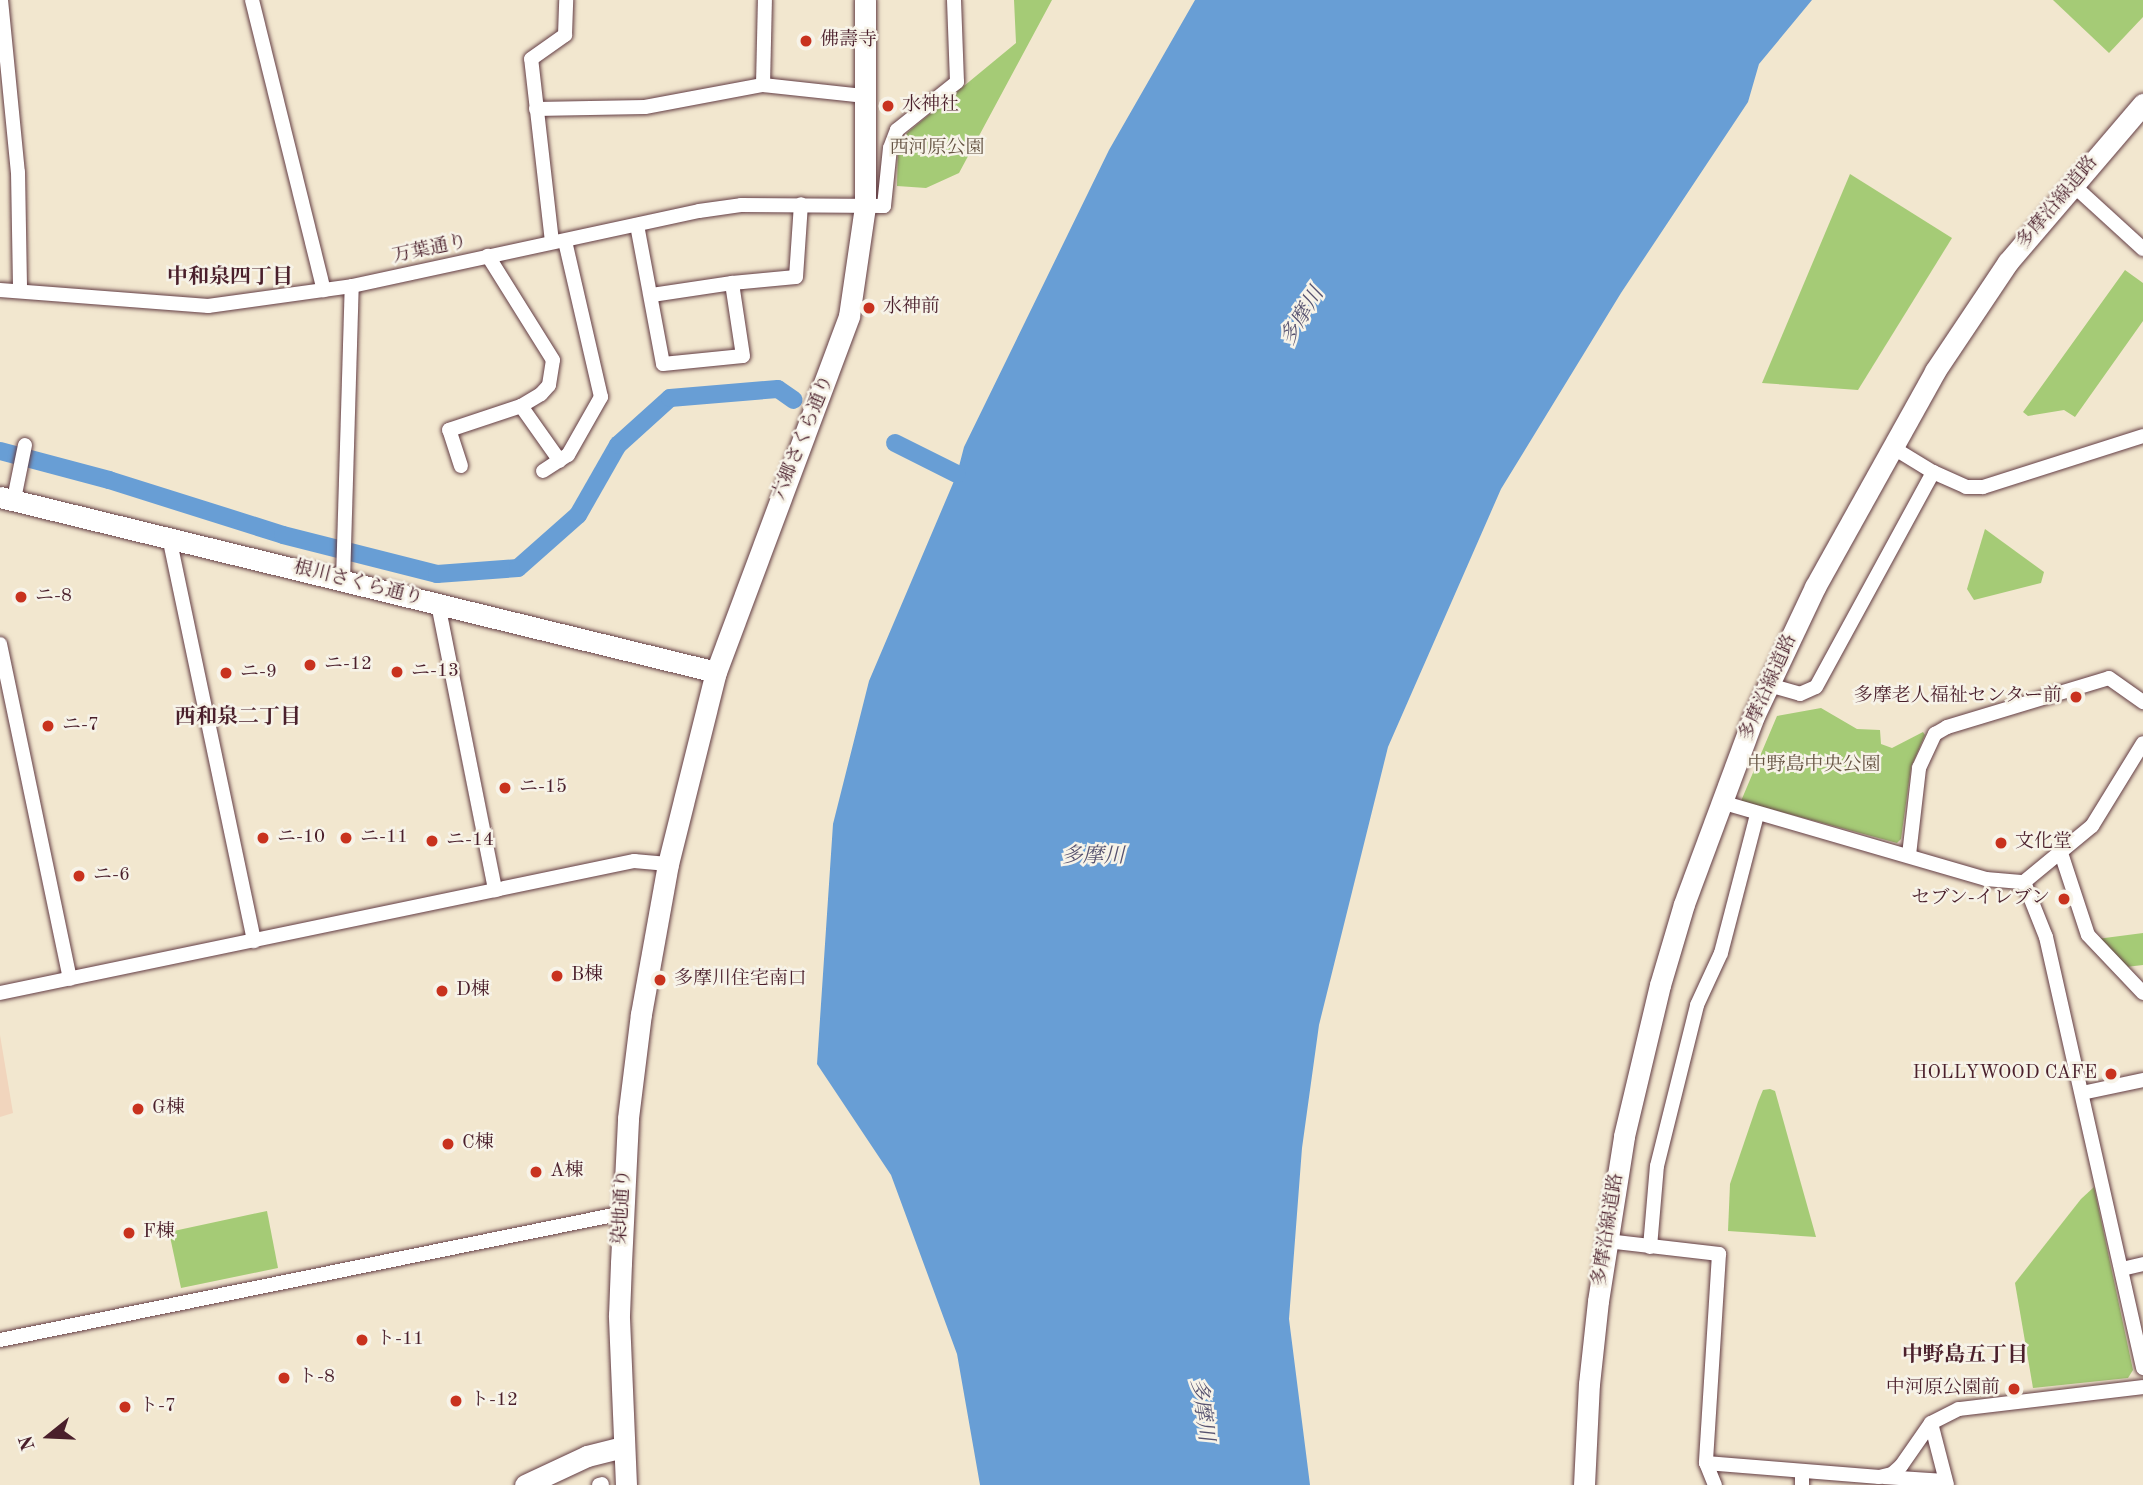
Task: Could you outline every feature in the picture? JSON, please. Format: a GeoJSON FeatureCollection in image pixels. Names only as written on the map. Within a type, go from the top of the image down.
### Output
{"type":"FeatureCollection","features":[{"type":"Feature","properties":{"kind":"street"},"geometry":{"type":"LineString","coordinates":[[1,0],[18,172],[20,291]]}},
{"type":"Feature","properties":{"kind":"street"},"geometry":{"type":"LineString","coordinates":[[252,0],[324,290]]}},
{"type":"Feature","properties":{"kind":"street"},"geometry":{"type":"LineString","coordinates":[[544,471],[568,455],[601,397],[558,241],[536,109],[531,59],[565,35],[566,0]]}},
{"type":"Feature","properties":{"kind":"street"},"geometry":{"type":"LineString","coordinates":[[763,85],[765,0]]}},
{"type":"Feature","properties":{"kind":"street","name":"六郷さくら通り"},"geometry":{"type":"LineString","coordinates":[[668,864],[716,672],[849,316],[865,206],[865,0]]}},
{"type":"Feature","properties":{"kind":"street"},"geometry":{"type":"LineString","coordinates":[[865,206],[884,206],[890,148],[897,130],[957,82],[954,0]]}},
{"type":"Feature","properties":{"kind":"street"},"geometry":{"type":"LineString","coordinates":[[536,109],[645,107],[763,85],[865,96]]}},
{"type":"Feature","properties":{"kind":"street","name":"多摩沿線道路"},"geometry":{"type":"LineString","coordinates":[[1584,1485],[1589,1384],[1607,1241],[1624,1136],[1660,985],[1684,904],[1721,802],[1769,685],[1815,587],[1935,371],[2008,262],[2143,104]]}},
{"type":"Feature","properties":{"kind":"street"},"geometry":{"type":"LineString","coordinates":[[2073,185],[2143,249]]}},
{"type":"Feature","properties":{"kind":"street"},"geometry":{"type":"LineString","coordinates":[[652,295],[796,277],[802,204]]}},
{"type":"Feature","properties":{"kind":"street","name":"万葉通り"},"geometry":{"type":"LineString","coordinates":[[0,290],[208,306],[352,286],[741,205],[865,206]]}},
{"type":"Feature","properties":{"kind":"street"},"geometry":{"type":"LineString","coordinates":[[637,225],[663,364],[743,356],[732,283]]}},
{"type":"Feature","properties":{"kind":"street"},"geometry":{"type":"LineString","coordinates":[[461,466],[449,430],[521,406],[541,394],[549,385],[553,360],[488,256]]}},
{"type":"Feature","properties":{"kind":"street"},"geometry":{"type":"LineString","coordinates":[[344,572],[352,286]]}},
{"type":"Feature","properties":{"kind":"street"},"geometry":{"type":"LineString","coordinates":[[521,406],[560,461]]}},
{"type":"Feature","properties":{"kind":"street"},"geometry":{"type":"LineString","coordinates":[[1892,447],[1933,472],[1966,487],[1983,487],[2143,436]]}},
{"type":"Feature","properties":{"kind":"street"},"geometry":{"type":"LineString","coordinates":[[7,498],[22,465],[25,445]]}},
{"type":"Feature","properties":{"kind":"street"},"geometry":{"type":"LineString","coordinates":[[1769,685],[1800,694],[1816,687],[1933,472]]}},
{"type":"Feature","properties":{"kind":"street","name":"根川さくら通り"},"geometry":{"type":"LineString","coordinates":[[7,498],[169,537],[344,572],[438,604],[716,672]]}},
{"type":"Feature","properties":{"kind":"street"},"geometry":{"type":"LineString","coordinates":[[169,537],[254,941]]}},
{"type":"Feature","properties":{"kind":"street"},"geometry":{"type":"LineString","coordinates":[[438,604],[495,890]]}},
{"type":"Feature","properties":{"kind":"street"},"geometry":{"type":"LineString","coordinates":[[0,643],[70,979]]}},
{"type":"Feature","properties":{"kind":"street"},"geometry":{"type":"LineString","coordinates":[[1909,855],[1919,768],[1935,734],[1947,727],[2109,678],[2143,702]]}},
{"type":"Feature","properties":{"kind":"street"},"geometry":{"type":"LineString","coordinates":[[1721,802],[1986,879],[2024,882],[2092,825],[2143,743]]}},
{"type":"Feature","properties":{"kind":"street"},"geometry":{"type":"LineString","coordinates":[[1650,1247],[1657,1166],[1697,1005],[1721,953],[1757,814]]}},
{"type":"Feature","properties":{"kind":"street"},"geometry":{"type":"LineString","coordinates":[[2061,853],[2088,935],[2143,993]]}},
{"type":"Feature","properties":{"kind":"street"},"geometry":{"type":"LineString","coordinates":[[0,993],[634,861],[668,864]]}},
{"type":"Feature","properties":{"kind":"street","name":"染地通り"},"geometry":{"type":"LineString","coordinates":[[626,1485],[619,1315],[628,1118],[641,1014],[668,864]]}},
{"type":"Feature","properties":{"kind":"street"},"geometry":{"type":"LineString","coordinates":[[2024,882],[2046,937],[2143,1368]]}},
{"type":"Feature","properties":{"kind":"street"},"geometry":{"type":"LineString","coordinates":[[2082,1093],[2143,1080]]}},
{"type":"Feature","properties":{"kind":"street"},"geometry":{"type":"LineString","coordinates":[[0,1340],[623,1213]]}},
{"type":"Feature","properties":{"kind":"street"},"geometry":{"type":"LineString","coordinates":[[1607,1241],[1720,1254],[1706,1463],[1714,1485]]}},
{"type":"Feature","properties":{"kind":"street"},"geometry":{"type":"LineString","coordinates":[[2122,1269],[2143,1264]]}},
{"type":"Feature","properties":{"kind":"street"},"geometry":{"type":"LineString","coordinates":[[1879,1477],[1892,1474],[1901,1466],[1931,1423],[1959,1409],[2143,1387]]}},
{"type":"Feature","properties":{"kind":"street"},"geometry":{"type":"LineString","coordinates":[[1706,1463],[1802,1478],[1879,1477],[1946,1483],[1931,1423]]}},
{"type":"Feature","properties":{"kind":"street"},"geometry":{"type":"LineString","coordinates":[[525,1485],[587,1456],[623,1447]]}},
{"type":"Feature","properties":{"kind":"shaded area"},"geometry":{"type":"Polygon","coordinates":[[[0,1035],[13,1113],[0,1117],[0,1035]]]}},
{"type":"Feature","properties":{"kind":"green space","name":"西河原公園"},"geometry":{"type":"Polygon","coordinates":[[[1014,0],[1052,0],[959,173],[926,188],[897,186],[898,146],[907,133],[1016,43],[1014,0]]]}},
{"type":"Feature","properties":{"kind":"green space"},"geometry":{"type":"Polygon","coordinates":[[[2053,0],[2143,0],[2143,17],[2109,53],[2053,0]]]}},
{"type":"Feature","properties":{"kind":"green space"},"geometry":{"type":"Polygon","coordinates":[[[1850,174],[1952,238],[1858,390],[1762,383],[1850,174]]]}},
{"type":"Feature","properties":{"kind":"green space"},"geometry":{"type":"Polygon","coordinates":[[[2125,270],[2143,283],[2143,321],[2075,417],[2064,410],[2028,416],[2023,412],[2125,270]]]}},
{"type":"Feature","properties":{"kind":"green space"},"geometry":{"type":"Polygon","coordinates":[[[1985,529],[2044,572],[2041,583],[1974,600],[1967,589],[1985,529]]]}},
{"type":"Feature","properties":{"kind":"green space","name":"中野島中央公園"},"geometry":{"type":"Polygon","coordinates":[[[1821,708],[1857,729],[1880,730],[1881,744],[1892,748],[1923,732],[1925,735],[1911,767],[1901,839],[1897,843],[1741,801],[1777,716],[1821,708]]]}},
{"type":"Feature","properties":{"kind":"green space"},"geometry":{"type":"Polygon","coordinates":[[[2143,933],[2143,965],[2126,967],[2097,939],[2143,933]]]}},
{"type":"Feature","properties":{"kind":"green space"},"geometry":{"type":"Polygon","coordinates":[[[1763,1090],[1775,1091],[1816,1237],[1728,1231],[1730,1184],[1763,1090]]]}},
{"type":"Feature","properties":{"kind":"green space"},"geometry":{"type":"Polygon","coordinates":[[[2094,1187],[2133,1370],[2128,1378],[2033,1388],[2015,1283],[2081,1199],[2094,1187]]]}},
{"type":"Feature","properties":{"kind":"green space"},"geometry":{"type":"Polygon","coordinates":[[[267,1211],[278,1268],[181,1288],[169,1232],[267,1211]]]}},
{"type":"Feature","properties":{"kind":"water","name":"多摩川"},"geometry":{"type":"Polygon","coordinates":[[[1195,0],[1812,0],[1759,64],[1748,102],[1621,293],[1501,489],[1388,747],[1319,1025],[1302,1148],[1289,1319],[1310,1485],[980,1485],[957,1354],[891,1175],[817,1064],[833,824],[869,681],[957,474],[964,447],[1109,150],[1195,0]]]}},
{"type":"Feature","properties":{"kind":"waterway"},"geometry":{"type":"LineString","coordinates":[[0,451],[109,480],[283,535],[437,574],[518,568],[578,515],[618,445],[670,398],[778,389],[794,400]]}},
{"type":"Feature","properties":{"kind":"waterway"},"geometry":{"type":"LineString","coordinates":[[895,443],[957,474]]}},
{"type":"Feature","properties":{"kind":"place","name":"佛壽寺"},"geometry":{"type":"Point","coordinates":[806,41]}},
{"type":"Feature","properties":{"kind":"place","name":"水神社"},"geometry":{"type":"Point","coordinates":[888,106]}},
{"type":"Feature","properties":{"kind":"place","name":"水神前"},"geometry":{"type":"Point","coordinates":[869,308]}},
{"type":"Feature","properties":{"kind":"place","name":"ニ-8"},"geometry":{"type":"Point","coordinates":[21,597]}},
{"type":"Feature","properties":{"kind":"place","name":"ニ-12"},"geometry":{"type":"Point","coordinates":[310,665]}},
{"type":"Feature","properties":{"kind":"place","name":"ニ-13"},"geometry":{"type":"Point","coordinates":[397,672]}},
{"type":"Feature","properties":{"kind":"place","name":"ニ-9"},"geometry":{"type":"Point","coordinates":[226,673]}},
{"type":"Feature","properties":{"kind":"place","name":"多摩老人福祉センター前"},"geometry":{"type":"Point","coordinates":[2076,697]}},
{"type":"Feature","properties":{"kind":"place","name":"ニ-7"},"geometry":{"type":"Point","coordinates":[48,726]}},
{"type":"Feature","properties":{"kind":"place","name":"ニ-15"},"geometry":{"type":"Point","coordinates":[505,788]}},
{"type":"Feature","properties":{"kind":"place","name":"ニ-10"},"geometry":{"type":"Point","coordinates":[263,838]}},
{"type":"Feature","properties":{"kind":"place","name":"ニ-11"},"geometry":{"type":"Point","coordinates":[346,838]}},
{"type":"Feature","properties":{"kind":"place","name":"ニ-14"},"geometry":{"type":"Point","coordinates":[432,841]}},
{"type":"Feature","properties":{"kind":"place","name":"文化堂"},"geometry":{"type":"Point","coordinates":[2001,843]}},
{"type":"Feature","properties":{"kind":"place","name":"ニ-6"},"geometry":{"type":"Point","coordinates":[79,876]}},
{"type":"Feature","properties":{"kind":"place","name":"セブン-イレブン"},"geometry":{"type":"Point","coordinates":[2064,899]}},
{"type":"Feature","properties":{"kind":"place","name":"B棟"},"geometry":{"type":"Point","coordinates":[557,976]}},
{"type":"Feature","properties":{"kind":"place","name":"多摩川住宅南口"},"geometry":{"type":"Point","coordinates":[660,980]}},
{"type":"Feature","properties":{"kind":"place","name":"D棟"},"geometry":{"type":"Point","coordinates":[442,991]}},
{"type":"Feature","properties":{"kind":"place","name":"HOLLYWOOD CAFE"},"geometry":{"type":"Point","coordinates":[2111,1074]}},
{"type":"Feature","properties":{"kind":"place","name":"G棟"},"geometry":{"type":"Point","coordinates":[138,1109]}},
{"type":"Feature","properties":{"kind":"place","name":"C棟"},"geometry":{"type":"Point","coordinates":[448,1144]}},
{"type":"Feature","properties":{"kind":"place","name":"A棟"},"geometry":{"type":"Point","coordinates":[536,1172]}},
{"type":"Feature","properties":{"kind":"place","name":"F棟"},"geometry":{"type":"Point","coordinates":[129,1233]}},
{"type":"Feature","properties":{"kind":"place","name":"ト-11"},"geometry":{"type":"Point","coordinates":[362,1340]}},
{"type":"Feature","properties":{"kind":"place","name":"ト-8"},"geometry":{"type":"Point","coordinates":[284,1378]}},
{"type":"Feature","properties":{"kind":"place","name":"中河原公園前"},"geometry":{"type":"Point","coordinates":[2014,1389]}},
{"type":"Feature","properties":{"kind":"place","name":"ト-12"},"geometry":{"type":"Point","coordinates":[456,1401]}},
{"type":"Feature","properties":{"kind":"place","name":"ト-7"},"geometry":{"type":"Point","coordinates":[125,1407]}},
{"type":"Feature","properties":{"kind":"district","name":"中和泉四丁目"},"geometry":{"type":"Point","coordinates":[230,278]}},
{"type":"Feature","properties":{"kind":"district","name":"西和泉二丁目"},"geometry":{"type":"Point","coordinates":[238,718]}},
{"type":"Feature","properties":{"kind":"district","name":"中野島五丁目"},"geometry":{"type":"Point","coordinates":[1965,1356]}}]}
